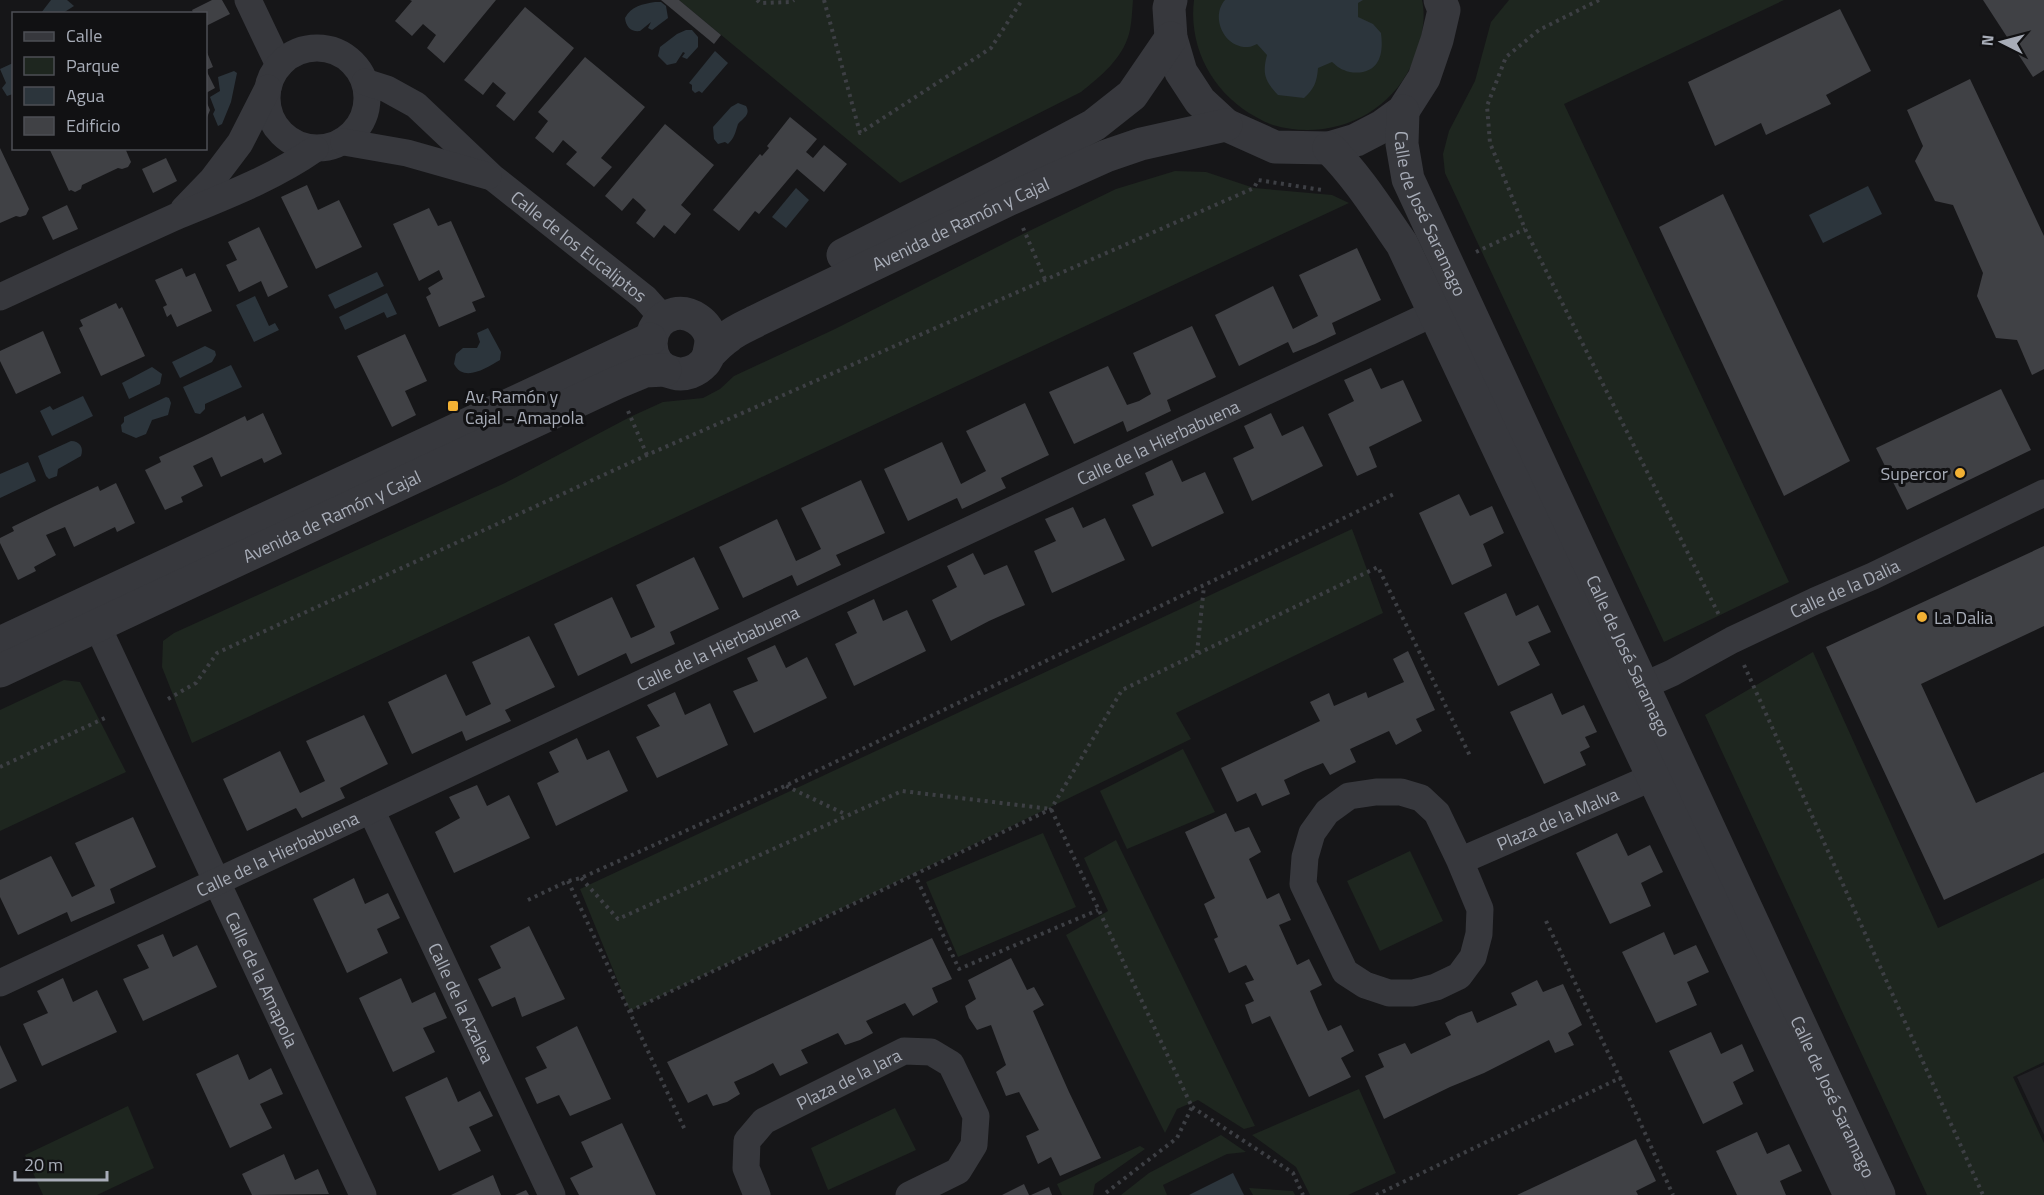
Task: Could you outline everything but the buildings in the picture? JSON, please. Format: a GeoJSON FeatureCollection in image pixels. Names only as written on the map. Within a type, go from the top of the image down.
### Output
{"type":"FeatureCollection","features":[{"type":"Feature","properties":{"kind":"street"},"geometry":{"type":"LineString","coordinates":[[177,217],[212,180],[240,143],[274,76],[293,54],[310,48],[328,49],[344,55],[357,66],[365,82],[368,105],[360,126],[344,142],[330,148],[315,149],[298,146],[284,136],[273,122],[267,106],[274,76],[248,0]]}},
{"type":"Feature","properties":{"kind":"street"},"geometry":{"type":"LineString","coordinates":[[1171,0],[1169,8],[1171,38],[1181,72],[1200,101],[1226,125],[1275,147],[1329,148],[1356,140],[1381,127],[1403,111],[1424,78],[1447,3]]}},
{"type":"Feature","properties":{"kind":"street","name":"Avenida de Ramón y Cajal"},"geometry":{"type":"LineString","coordinates":[[0,670],[92,614],[657,329],[674,314],[686,313],[697,318],[717,315],[747,304],[1094,125],[1132,94],[1171,38]]}},
{"type":"Feature","properties":{"kind":"street","name":"Calle de los Eucaliptos"},"geometry":{"type":"LineString","coordinates":[[365,82],[387,89],[416,105],[492,177],[645,298],[657,329]]}},
{"type":"Feature","properties":{"kind":"street","name":"Calle de José Saramago"},"geometry":{"type":"LineString","coordinates":[[1403,111],[1402,144],[1408,179],[1879,1195]]}},
{"type":"Feature","properties":{"kind":"street","name":"Avenida de Ramón y Cajal"},"geometry":{"type":"LineString","coordinates":[[0,643],[92,614],[645,371],[665,370],[675,374],[686,374],[696,370],[729,336],[756,321],[1010,200],[1106,156],[1141,144],[1226,125]]}},
{"type":"Feature","properties":{"kind":"street","name":"Calle de los Eucaliptos"},"geometry":{"type":"LineString","coordinates":[[344,142],[407,153],[492,177]]}},
{"type":"Feature","properties":{"kind":"street","name":"Calle de José Saramago"},"geometry":{"type":"LineString","coordinates":[[1329,148],[1361,185],[1402,244],[1850,1195]]}},
{"type":"Feature","properties":{"kind":"street"},"geometry":{"type":"LineString","coordinates":[[0,297],[218,200],[295,163],[315,149]]}},
{"type":"Feature","properties":{"kind":"street","name":"Calle de la Hierbabuena"},"geometry":{"type":"LineString","coordinates":[[0,983],[1434,313]]}},
{"type":"Feature","properties":{"kind":"street"},"geometry":{"type":"LineString","coordinates":[[697,318],[706,327],[711,340],[710,353]]}},
{"type":"Feature","properties":{"kind":"street"},"geometry":{"type":"LineString","coordinates":[[657,329],[651,351],[656,362],[665,370]]}},
{"type":"Feature","properties":{"kind":"street","name":"Calle de la Dalia"},"geometry":{"type":"LineString","coordinates":[[1643,686],[1732,640],[1873,576],[2044,493]]}},
{"type":"Feature","properties":{"kind":"street","name":"Calle de la Amapola"},"geometry":{"type":"LineString","coordinates":[[92,614],[363,1195]]}},
{"type":"Feature","properties":{"kind":"street","name":"Plaza de la Malva"},"geometry":{"type":"LineString","coordinates":[[1460,861],[1653,777]]}},
{"type":"Feature","properties":{"kind":"street"},"geometry":{"type":"LineString","coordinates":[[1376,792],[1401,792],[1421,798],[1437,813],[1460,861],[1480,909],[1479,934],[1473,957],[1460,976],[1436,987],[1413,993],[1389,993],[1365,985],[1345,972],[1303,884],[1305,857],[1312,832],[1328,812],[1349,796],[1376,792]]}},
{"type":"Feature","properties":{"kind":"street","name":"Calle de la Azalea"},"geometry":{"type":"LineString","coordinates":[[371,810],[552,1195]]}},
{"type":"Feature","properties":{"kind":"street","name":"Plaza de la Jara"},"geometry":{"type":"LineString","coordinates":[[755,1195],[746,1168],[747,1141],[764,1121],[904,1051],[931,1052],[951,1064],[976,1116],[974,1145],[958,1171],[909,1195]]}},
{"type":"Feature","properties":{"kind":"path"},"geometry":{"type":"LineString","coordinates":[[757,0],[760,3],[791,3],[794,0]]}},
{"type":"Feature","properties":{"kind":"path"},"geometry":{"type":"LineString","coordinates":[[824,0],[860,134],[991,48],[1022,0]]}},
{"type":"Feature","properties":{"kind":"path"},"geometry":{"type":"LineString","coordinates":[[1599,0],[1539,30],[1506,57],[1487,106],[1490,143],[1525,229],[1732,640],[1983,1195]]}},
{"type":"Feature","properties":{"kind":"path"},"geometry":{"type":"LineString","coordinates":[[168,699],[196,683],[217,653],[647,455],[1254,188],[1258,180],[1332,192]]}},
{"type":"Feature","properties":{"kind":"path"},"geometry":{"type":"LineString","coordinates":[[1022,227],[1046,279]]}},
{"type":"Feature","properties":{"kind":"path"},"geometry":{"type":"LineString","coordinates":[[1449,265],[1525,229]]}},
{"type":"Feature","properties":{"kind":"path"},"geometry":{"type":"LineString","coordinates":[[625,403],[647,455]]}},
{"type":"Feature","properties":{"kind":"path"},"geometry":{"type":"LineString","coordinates":[[528,900],[785,786],[1396,493]]}},
{"type":"Feature","properties":{"kind":"path"},"geometry":{"type":"LineString","coordinates":[[630,1011],[1051,809],[1122,690],[1378,567],[1471,758]]}},
{"type":"Feature","properties":{"kind":"path"},"geometry":{"type":"LineString","coordinates":[[1197,654],[1204,585]]}},
{"type":"Feature","properties":{"kind":"path"},"geometry":{"type":"LineString","coordinates":[[0,767],[107,717]]}},
{"type":"Feature","properties":{"kind":"path"},"geometry":{"type":"LineString","coordinates":[[785,786],[847,816]]}},
{"type":"Feature","properties":{"kind":"path"},"geometry":{"type":"LineString","coordinates":[[581,878],[618,920],[902,791],[1051,809]]}},
{"type":"Feature","properties":{"kind":"path"},"geometry":{"type":"LineString","coordinates":[[1051,809],[1192,1107],[1293,1173],[1303,1195]]}},
{"type":"Feature","properties":{"kind":"path"},"geometry":{"type":"LineString","coordinates":[[914,873],[959,969],[1098,909]]}},
{"type":"Feature","properties":{"kind":"path"},"geometry":{"type":"LineString","coordinates":[[568,881],[685,1130]]}},
{"type":"Feature","properties":{"kind":"path"},"geometry":{"type":"LineString","coordinates":[[1546,921],[1673,1195]]}},
{"type":"Feature","properties":{"kind":"path"},"geometry":{"type":"LineString","coordinates":[[1376,1195],[1620,1078]]}},
{"type":"Feature","properties":{"kind":"path"},"geometry":{"type":"LineString","coordinates":[[1103,1195],[1177,1138],[1192,1107]]}},
{"type":"Feature","properties":{"kind":"shaded area"},"geometry":{"type":"Polygon","coordinates":[[[2044,1065],[2044,1135],[2017,1077],[2044,1065]]]}},
{"type":"Feature","properties":{"kind":"green space"},"geometry":{"type":"Polygon","coordinates":[[[679,0],[1133,0],[1130,30],[1126,43],[1116,59],[1081,92],[900,183],[679,0]]]}},
{"type":"Feature","properties":{"kind":"green space"},"geometry":{"type":"Polygon","coordinates":[[[1194,0],[1422,0],[1423,25],[1420,42],[1411,66],[1400,84],[1371,112],[1334,127],[1314,130],[1293,129],[1273,125],[1256,117],[1228,96],[1216,83],[1207,68],[1195,36],[1194,0]]]}},
{"type":"Feature","properties":{"kind":"green space"},"geometry":{"type":"Polygon","coordinates":[[[1509,0],[1784,0],[1564,104],[1789,582],[1664,642],[1445,173],[1443,154],[1449,131],[1475,81],[1491,22],[1509,0]]]}},
{"type":"Feature","properties":{"kind":"green space"},"geometry":{"type":"Polygon","coordinates":[[[1175,171],[1206,172],[1254,188],[1332,195],[1349,203],[192,743],[162,667],[163,641],[174,633],[505,483],[663,402],[703,398],[720,389],[734,376],[835,329],[1116,189],[1175,171]]]}},
{"type":"Feature","properties":{"kind":"green space"},"geometry":{"type":"Polygon","coordinates":[[[1352,529],[1383,613],[1176,713],[1191,739],[630,1011],[580,889],[1352,529]]]}},
{"type":"Feature","properties":{"kind":"green space"},"geometry":{"type":"Polygon","coordinates":[[[1813,652],[1938,928],[2044,878],[2044,1062],[2013,1077],[2044,1143],[2044,1195],[1927,1195],[1705,715],[1813,652]]]}},
{"type":"Feature","properties":{"kind":"green space"},"geometry":{"type":"Polygon","coordinates":[[[64,680],[80,682],[126,772],[0,831],[0,710],[64,680]]]}},
{"type":"Feature","properties":{"kind":"green space"},"geometry":{"type":"Polygon","coordinates":[[[1183,749],[1215,812],[1127,849],[1100,791],[1183,749]]]}},
{"type":"Feature","properties":{"kind":"green space"},"geometry":{"type":"Polygon","coordinates":[[[1043,833],[1076,907],[958,957],[926,882],[1043,833]]]}},
{"type":"Feature","properties":{"kind":"green space"},"geometry":{"type":"Polygon","coordinates":[[[1116,840],[1255,1126],[1244,1129],[1198,1100],[1177,1109],[1165,1133],[1066,935],[1108,911],[1084,858],[1116,840]]]}},
{"type":"Feature","properties":{"kind":"green space"},"geometry":{"type":"Polygon","coordinates":[[[1410,851],[1443,921],[1380,951],[1347,881],[1410,851]]]}},
{"type":"Feature","properties":{"kind":"green space"},"geometry":{"type":"Polygon","coordinates":[[[1359,1089],[1396,1173],[1348,1195],[1310,1195],[1296,1167],[1252,1135],[1359,1089]]]}},
{"type":"Feature","properties":{"kind":"green space"},"geometry":{"type":"Polygon","coordinates":[[[128,1106],[154,1168],[97,1195],[43,1195],[25,1155],[128,1106]]]}},
{"type":"Feature","properties":{"kind":"green space"},"geometry":{"type":"Polygon","coordinates":[[[895,1108],[916,1150],[828,1190],[811,1148],[895,1108]]]}},
{"type":"Feature","properties":{"kind":"green space"},"geometry":{"type":"Polygon","coordinates":[[[1221,1135],[1246,1152],[1227,1154],[1163,1185],[1167,1195],[1121,1195],[1149,1173],[1221,1135]]]}},
{"type":"Feature","properties":{"kind":"green space"},"geometry":{"type":"Polygon","coordinates":[[[1140,1146],[1145,1149],[1095,1184],[1093,1195],[1062,1195],[1057,1184],[1140,1146]]]}},
{"type":"Feature","properties":{"kind":"green space"},"geometry":{"type":"Polygon","coordinates":[[[1249,1188],[1293,1191],[1295,1195],[1253,1195],[1249,1188]]]}},
{"type":"Feature","properties":{"kind":"water"},"geometry":{"type":"Polygon","coordinates":[[[51,0],[67,0],[74,6],[65,12],[42,12],[51,0]]]}},
{"type":"Feature","properties":{"kind":"water"},"geometry":{"type":"Polygon","coordinates":[[[1225,0],[1363,0],[1358,3],[1358,17],[1373,24],[1381,33],[1380,57],[1369,70],[1361,72],[1340,69],[1332,62],[1318,68],[1314,85],[1304,98],[1278,95],[1266,77],[1267,55],[1257,44],[1248,47],[1232,42],[1222,30],[1219,15],[1225,0]]]}},
{"type":"Feature","properties":{"kind":"water"},"geometry":{"type":"Polygon","coordinates":[[[661,2],[666,6],[668,18],[652,30],[648,28],[651,22],[640,31],[634,31],[626,24],[625,18],[634,8],[661,2]]]}},
{"type":"Feature","properties":{"kind":"water"},"geometry":{"type":"Polygon","coordinates":[[[686,30],[692,30],[698,37],[698,47],[687,59],[682,57],[685,53],[683,52],[676,63],[667,65],[658,56],[660,47],[686,30]]]}},
{"type":"Feature","properties":{"kind":"water"},"geometry":{"type":"Polygon","coordinates":[[[715,51],[728,63],[702,93],[699,91],[695,93],[689,83],[715,51]]]}},
{"type":"Feature","properties":{"kind":"water"},"geometry":{"type":"Polygon","coordinates":[[[12,63],[12,94],[7,96],[2,88],[6,83],[0,69],[12,63]]]}},
{"type":"Feature","properties":{"kind":"water"},"geometry":{"type":"Polygon","coordinates":[[[234,71],[237,73],[231,102],[222,124],[218,126],[210,97],[220,91],[218,77],[234,71]]]}},
{"type":"Feature","properties":{"kind":"water"},"geometry":{"type":"Polygon","coordinates":[[[738,103],[746,106],[747,114],[738,124],[728,144],[725,142],[718,144],[714,139],[713,127],[731,107],[738,103]]]}},
{"type":"Feature","properties":{"kind":"water"},"geometry":{"type":"Polygon","coordinates":[[[1868,186],[1882,214],[1823,243],[1809,215],[1868,186]]]}},
{"type":"Feature","properties":{"kind":"water"},"geometry":{"type":"Polygon","coordinates":[[[796,188],[809,200],[786,228],[772,217],[796,188]]]}},
{"type":"Feature","properties":{"kind":"water"},"geometry":{"type":"Polygon","coordinates":[[[377,272],[384,286],[335,309],[328,295],[377,272]]]}},
{"type":"Feature","properties":{"kind":"water"},"geometry":{"type":"Polygon","coordinates":[[[387,293],[397,314],[387,318],[384,312],[345,330],[339,317],[387,293]]]}},
{"type":"Feature","properties":{"kind":"water"},"geometry":{"type":"Polygon","coordinates":[[[255,296],[269,326],[275,323],[279,330],[254,342],[236,305],[255,296]]]}},
{"type":"Feature","properties":{"kind":"water"},"geometry":{"type":"Polygon","coordinates":[[[488,328],[501,352],[500,360],[475,372],[463,373],[458,370],[454,364],[456,354],[463,348],[477,348],[480,342],[477,333],[488,328]]]}},
{"type":"Feature","properties":{"kind":"water"},"geometry":{"type":"Polygon","coordinates":[[[205,346],[215,351],[216,355],[212,362],[180,378],[172,362],[205,346]]]}},
{"type":"Feature","properties":{"kind":"water"},"geometry":{"type":"Polygon","coordinates":[[[231,365],[242,387],[205,404],[205,409],[200,414],[195,413],[183,387],[231,365]]]}},
{"type":"Feature","properties":{"kind":"water"},"geometry":{"type":"Polygon","coordinates":[[[152,367],[162,374],[160,384],[129,399],[122,383],[152,367]]]}},
{"type":"Feature","properties":{"kind":"water"},"geometry":{"type":"Polygon","coordinates":[[[83,396],[93,416],[52,436],[40,411],[50,406],[53,410],[83,396]]]}},
{"type":"Feature","properties":{"kind":"water"},"geometry":{"type":"Polygon","coordinates":[[[166,397],[171,403],[168,415],[152,420],[146,434],[136,438],[122,432],[121,425],[124,417],[166,397]]]}},
{"type":"Feature","properties":{"kind":"water"},"geometry":{"type":"Polygon","coordinates":[[[71,441],[77,442],[80,446],[81,456],[58,469],[57,476],[49,479],[38,456],[71,441]]]}},
{"type":"Feature","properties":{"kind":"water"},"geometry":{"type":"Polygon","coordinates":[[[28,462],[36,481],[0,498],[0,474],[28,462]]]}},
{"type":"Feature","properties":{"kind":"water"},"geometry":{"type":"Polygon","coordinates":[[[1233,1173],[1244,1195],[1189,1195],[1233,1173]]]}},
{"type":"Feature","properties":{"kind":"place","name":"Av. Ramón y Cajal - Amapola"},"geometry":{"type":"Point","coordinates":[453,406]}},
{"type":"Feature","properties":{"kind":"place","name":"Supercor"},"geometry":{"type":"Point","coordinates":[1960,473]}},
{"type":"Feature","properties":{"kind":"place","name":"La Dalia"},"geometry":{"type":"Point","coordinates":[1922,617]}}]}
